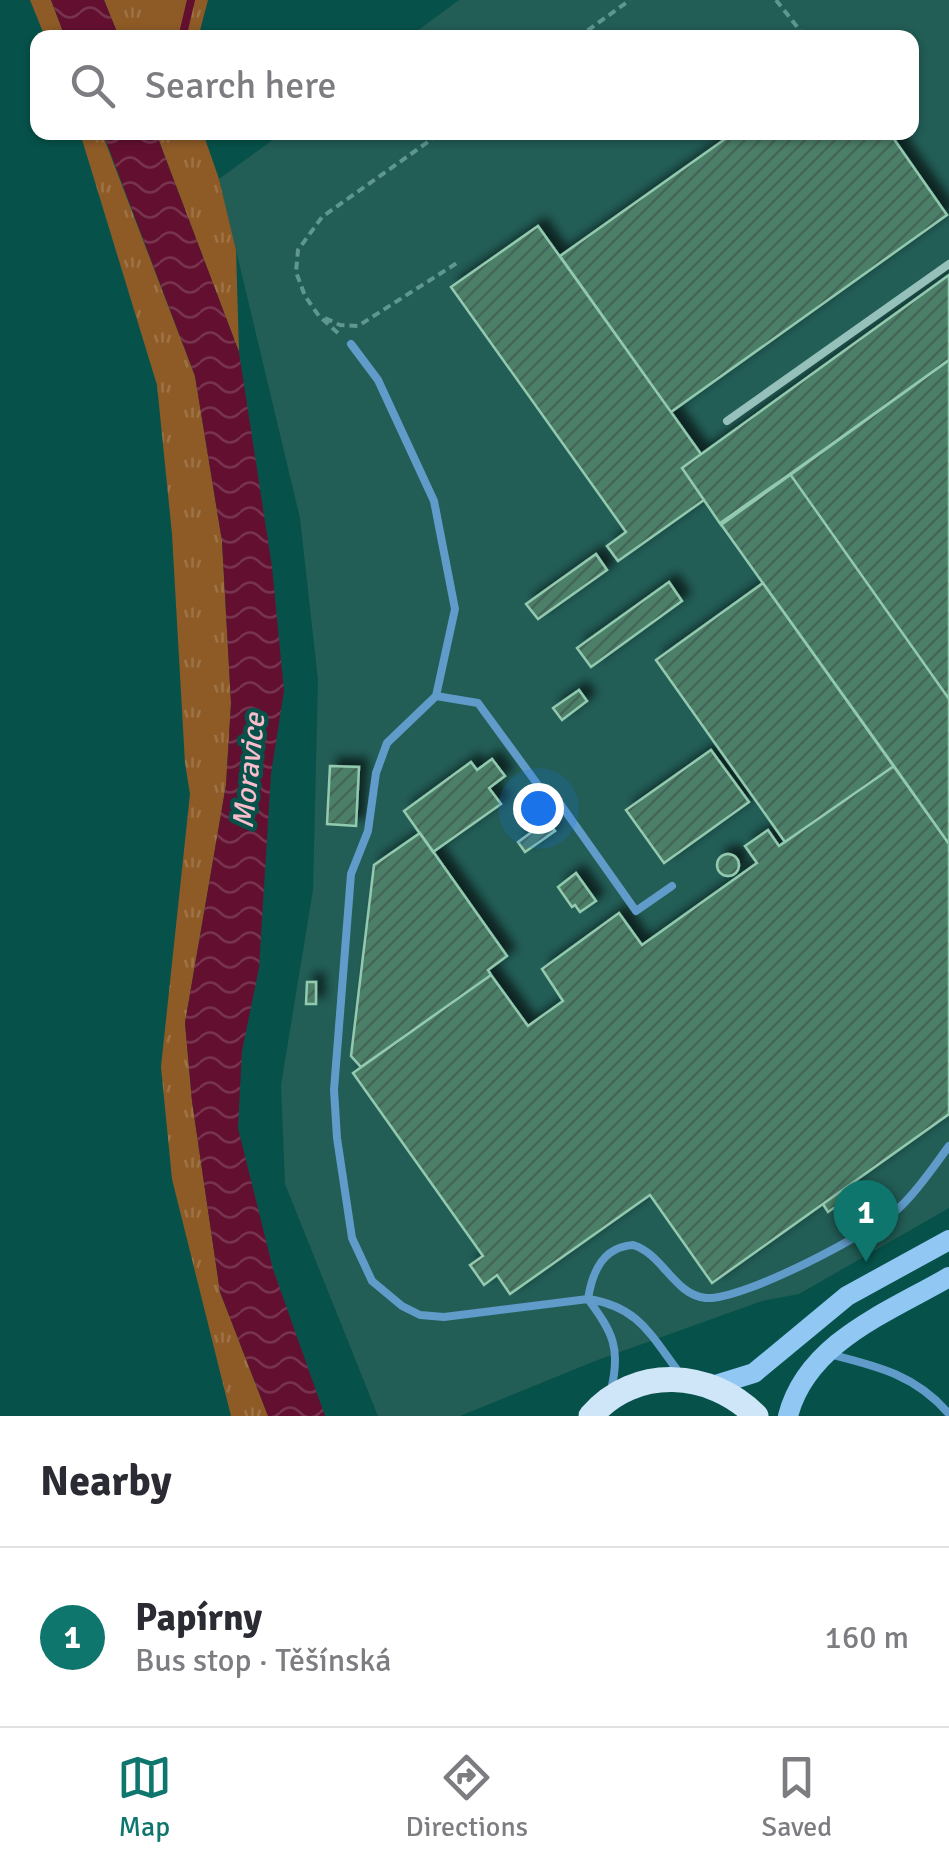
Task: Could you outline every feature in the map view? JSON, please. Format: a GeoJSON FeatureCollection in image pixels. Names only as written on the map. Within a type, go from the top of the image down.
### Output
{"type":"FeatureCollection","features":[{"type":"Feature","properties":{"kind":"main road"},"geometry":{"type":"LineString","coordinates":[[595,1411],[642,1383],[683,1379],[712,1386],[737,1398],[756,1416]]}},
{"type":"Feature","properties":{"kind":"street"},"geometry":{"type":"LineString","coordinates":[[712,1386],[754,1373],[847,1296],[949,1240]]}},
{"type":"Feature","properties":{"kind":"street"},"geometry":{"type":"LineString","coordinates":[[788,1416],[799,1386],[825,1353],[949,1277]]}},
{"type":"Feature","properties":{"kind":"street"},"geometry":{"type":"LineString","coordinates":[[902,1305],[938,1298],[949,1291]]}},
{"type":"Feature","properties":{"kind":"lane"},"geometry":{"type":"LineString","coordinates":[[351,344],[378,380],[434,501],[455,608],[436,696],[386,744],[376,773],[368,831],[351,874],[334,1090],[336,1138],[352,1238],[372,1282],[392,1300],[420,1314],[444,1317],[556,1301],[618,1304],[632,1314],[683,1379]]}},
{"type":"Feature","properties":{"kind":"lane"},"geometry":{"type":"LineString","coordinates":[[436,696],[478,703],[546,796],[561,805],[636,911],[672,886]]}},
{"type":"Feature","properties":{"kind":"lane"},"geometry":{"type":"LineString","coordinates":[[588,1300],[597,1267],[612,1250],[622,1246],[643,1248],[680,1285],[704,1298],[719,1298],[782,1275],[873,1227],[899,1208],[949,1146]]}},
{"type":"Feature","properties":{"kind":"lane"},"geometry":{"type":"LineString","coordinates":[[588,1300],[615,1344],[616,1368],[595,1411]]}},
{"type":"Feature","properties":{"kind":"lane"},"geometry":{"type":"LineString","coordinates":[[825,1353],[906,1377],[936,1398],[949,1414]]}},
{"type":"Feature","properties":{"kind":"path"},"geometry":{"type":"LineString","coordinates":[[588,30],[630,0]]}},
{"type":"Feature","properties":{"kind":"path"},"geometry":{"type":"LineString","coordinates":[[776,0],[800,30]]}},
{"type":"Feature","properties":{"kind":"path"},"geometry":{"type":"LineString","coordinates":[[351,344],[319,316],[296,272],[298,250],[322,217],[431,140]]}},
{"type":"Feature","properties":{"kind":"path"},"geometry":{"type":"LineString","coordinates":[[319,316],[340,325],[358,326],[460,261]]}},
{"type":"Feature","properties":{"kind":"shaded area"},"geometry":{"type":"Polygon","coordinates":[[[459,0],[949,0],[949,1208],[799,1294],[762,1301],[595,1361],[460,1416],[378,1416],[285,1184],[281,1085],[313,890],[318,680],[300,518],[219,179],[272,140],[919,140],[919,30],[418,30],[459,0]]]}},
{"type":"Feature","properties":{"kind":"green space"},"geometry":{"type":"Polygon","coordinates":[[[30,0],[51,0],[62,30],[42,30],[30,0]]]}},
{"type":"Feature","properties":{"kind":"green space"},"geometry":{"type":"Polygon","coordinates":[[[104,0],[208,0],[200,30],[116,30],[104,0]]]}},
{"type":"Feature","properties":{"kind":"green space"},"geometry":{"type":"Polygon","coordinates":[[[82,140],[105,140],[195,376],[222,541],[231,703],[226,785],[185,1023],[192,1101],[220,1292],[268,1416],[231,1416],[172,1179],[161,1067],[190,794],[157,385],[82,140]]]}},
{"type":"Feature","properties":{"kind":"green space"},"geometry":{"type":"Polygon","coordinates":[[[159,140],[205,140],[236,250],[239,352],[159,140]]]}},
{"type":"Feature","properties":{"kind":"water"},"geometry":{"type":"Polygon","coordinates":[[[51,0],[104,0],[116,30],[62,30],[51,0]]]}},
{"type":"Feature","properties":{"kind":"water","name":"Moravice"},"geometry":{"type":"Polygon","coordinates":[[[106,140],[159,140],[239,352],[272,567],[284,691],[271,774],[259,968],[242,1051],[238,1128],[273,1269],[325,1416],[268,1416],[220,1292],[192,1101],[185,1023],[226,785],[231,703],[222,541],[195,376],[106,140]]]}},
{"type":"Feature","properties":{"kind":"building"},"geometry":{"type":"Polygon","coordinates":[[[724,140],[895,140],[947,215],[671,412],[560,256],[724,140]]]}},
{"type":"Feature","properties":{"kind":"building"},"geometry":{"type":"Polygon","coordinates":[[[538,226],[701,454],[682,468],[704,500],[618,561],[607,546],[626,532],[451,287],[538,226]]]}},
{"type":"Feature","properties":{"kind":"building"},"geometry":{"type":"Polygon","coordinates":[[[949,275],[949,360],[721,525],[682,468],[949,275]]]}},
{"type":"Feature","properties":{"kind":"building"},"geometry":{"type":"Polygon","coordinates":[[[949,360],[949,699],[790,474],[949,360]]]}},
{"type":"Feature","properties":{"kind":"building"},"geometry":{"type":"Polygon","coordinates":[[[790,474],[949,699],[949,844],[720,523],[790,474]]]}},
{"type":"Feature","properties":{"kind":"building"},"geometry":{"type":"Polygon","coordinates":[[[596,554],[607,570],[538,619],[526,604],[596,554]]]}},
{"type":"Feature","properties":{"kind":"building"},"geometry":{"type":"Polygon","coordinates":[[[669,582],[682,601],[591,667],[577,648],[669,582]]]}},
{"type":"Feature","properties":{"kind":"building"},"geometry":{"type":"Polygon","coordinates":[[[763,583],[894,766],[785,842],[656,660],[763,583]]]}},
{"type":"Feature","properties":{"kind":"building"},"geometry":{"type":"Polygon","coordinates":[[[579,690],[587,701],[562,720],[553,708],[579,690]]]}},
{"type":"Feature","properties":{"kind":"building"},"geometry":{"type":"Polygon","coordinates":[[[711,750],[749,802],[664,863],[626,810],[711,750]]]}},
{"type":"Feature","properties":{"kind":"building"},"geometry":{"type":"Polygon","coordinates":[[[492,759],[505,776],[489,788],[501,804],[433,852],[404,811],[471,762],[477,770],[492,759]]]}},
{"type":"Feature","properties":{"kind":"building"},"geometry":{"type":"Polygon","coordinates":[[[330,766],[359,767],[356,826],[327,824],[330,766]]]}},
{"type":"Feature","properties":{"kind":"building"},"geometry":{"type":"Polygon","coordinates":[[[894,766],[949,844],[949,1114],[712,1283],[650,1195],[510,1294],[497,1275],[484,1285],[470,1265],[483,1256],[353,1073],[491,975],[528,1026],[563,1001],[542,969],[619,913],[642,945],[757,863],[745,846],[768,830],[779,846],[894,766]]]}},
{"type":"Feature","properties":{"kind":"building"},"geometry":{"type":"Polygon","coordinates":[[[547,821],[555,831],[525,852],[518,842],[547,821]]]}},
{"type":"Feature","properties":{"kind":"building"},"geometry":{"type":"Polygon","coordinates":[[[420,833],[507,956],[488,970],[491,975],[361,1067],[351,1056],[374,865],[420,833]]]}},
{"type":"Feature","properties":{"kind":"building"},"geometry":{"type":"Polygon","coordinates":[[[728,854],[736,857],[736,873],[728,876],[720,873],[717,865],[720,857],[728,854]]]}},
{"type":"Feature","properties":{"kind":"building"},"geometry":{"type":"Polygon","coordinates":[[[576,873],[596,901],[580,912],[558,887],[576,873]]]}},
{"type":"Feature","properties":{"kind":"building"},"geometry":{"type":"Polygon","coordinates":[[[307,982],[316,982],[316,1004],[306,1004],[307,982]]]}},
{"type":"Feature","properties":{"kind":"building"},"geometry":{"type":"Polygon","coordinates":[[[848,1186],[854,1194],[828,1212],[823,1204],[848,1186]]]}},
{"type":"Feature","properties":{"kind":"waterway"},"geometry":{"type":"LineString","coordinates":[[184,30],[191,0]]}},
{"type":"Feature","properties":{"kind":"railway"},"geometry":{"type":"LineString","coordinates":[[727,421],[949,264]]}},
{"type":"Feature","properties":{"kind":"place","name":"Papírny"},"geometry":{"type":"Point","coordinates":[866,1262]}}]}
